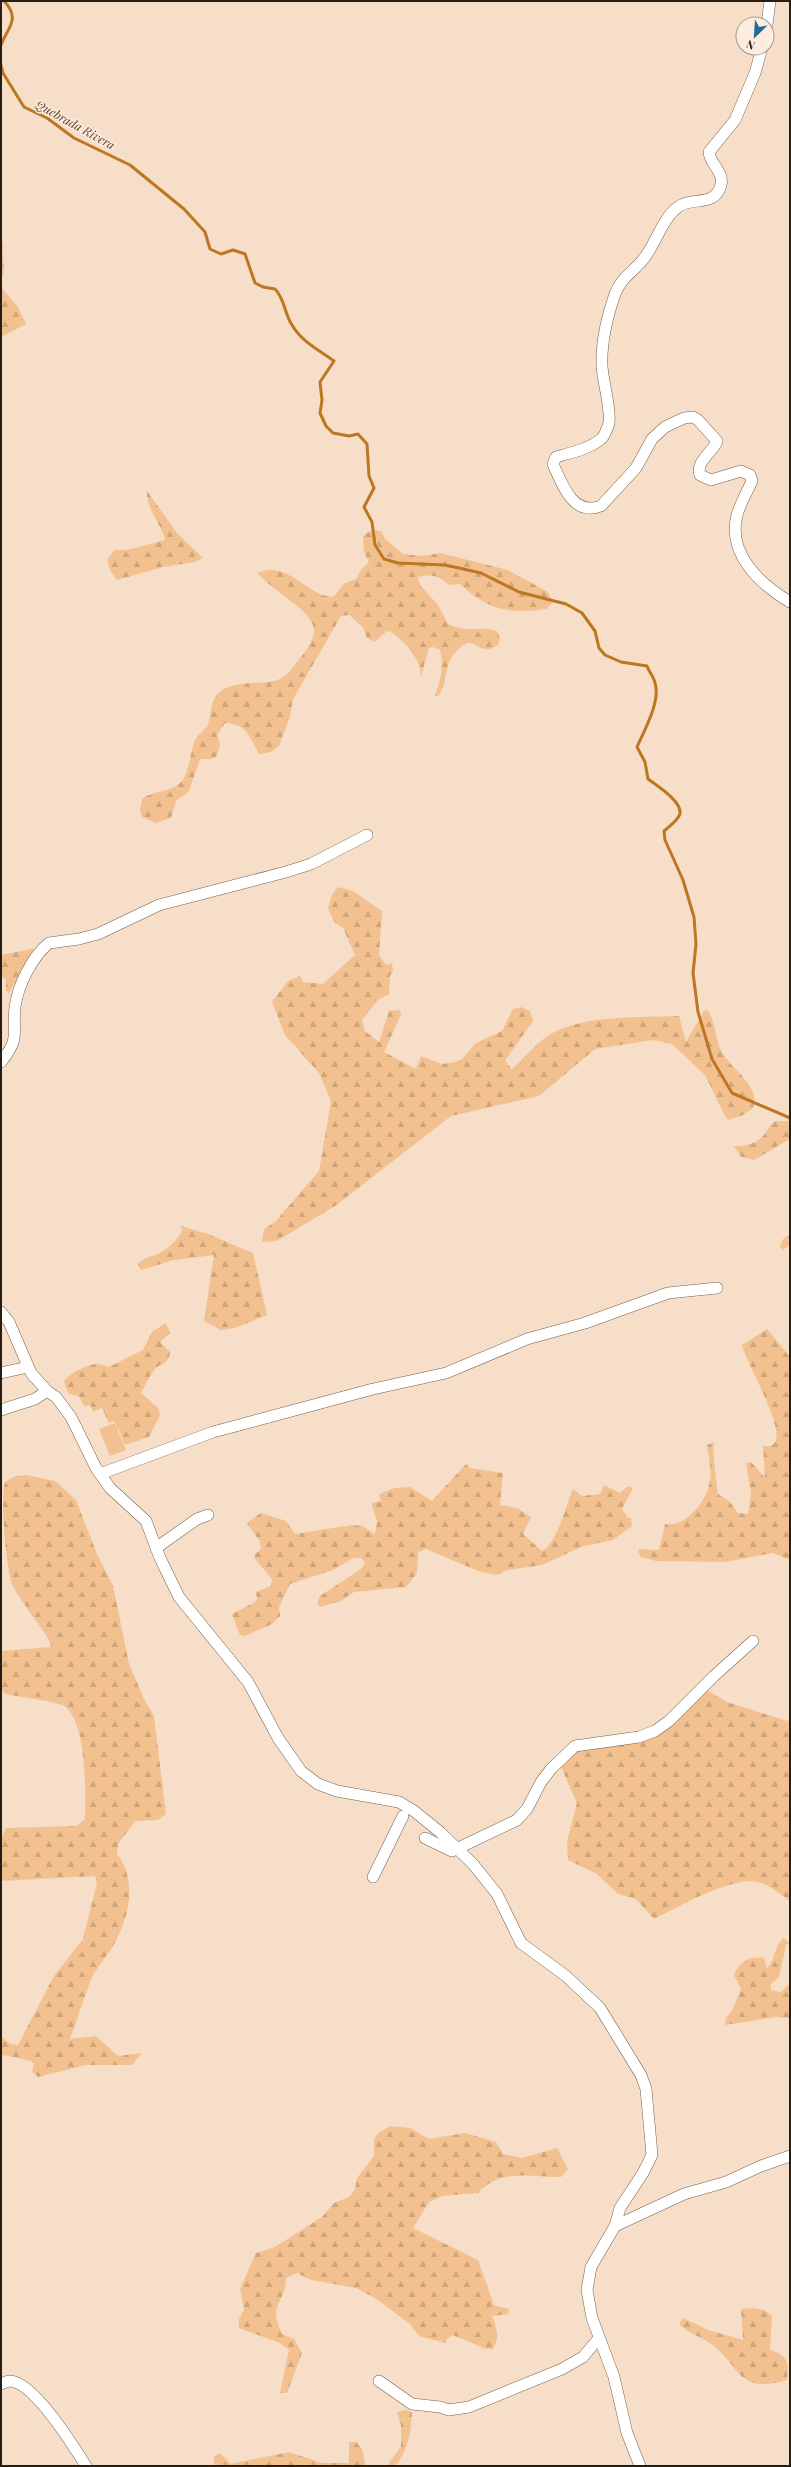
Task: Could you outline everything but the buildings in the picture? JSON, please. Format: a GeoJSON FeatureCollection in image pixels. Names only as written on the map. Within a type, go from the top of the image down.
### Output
{"type":"FeatureCollection","features":[{"type":"Feature","properties":{"kind":"street"},"geometry":{"type":"LineString","coordinates":[[768,16],[770,1]]}},
{"type":"Feature","properties":{"kind":"street"},"geometry":{"type":"LineString","coordinates":[[760,56],[750,87],[735,120],[709,152],[710,157],[722,175],[721,186],[707,201],[689,202],[679,206],[666,221],[644,258],[624,276],[615,292],[606,324],[602,365],[609,423],[602,439],[574,452],[556,457],[553,464],[573,502],[585,508],[596,508],[601,506],[636,468],[652,439],[665,427],[684,418],[698,420],[717,441],[701,464],[700,475],[710,480],[741,471],[750,475],[752,481],[738,515],[736,524],[740,552],[752,572],[790,602]]}},
{"type":"Feature","properties":{"kind":"street"},"geometry":{"type":"LineString","coordinates":[[1,1062],[15,1040],[14,1009],[20,986],[33,963],[49,942],[79,939],[98,934],[159,905],[286,872],[311,864],[367,836]]}},
{"type":"Feature","properties":{"kind":"street"},"geometry":{"type":"LineString","coordinates":[[100,1474],[213,1432],[366,1391],[446,1373],[527,1338],[585,1323],[668,1293],[717,1288]]}},
{"type":"Feature","properties":{"kind":"street"},"geometry":{"type":"LineString","coordinates":[[1,1312],[9,1322],[28,1367],[47,1391],[56,1397],[71,1417],[100,1474],[110,1488],[146,1521],[156,1548],[179,1597],[248,1682],[278,1738],[309,1779],[337,1791],[399,1802],[424,1818],[458,1849],[500,1898],[511,1928],[520,1943],[566,1976],[600,2008],[644,2082],[652,2155],[643,2173],[620,2208],[615,2226],[596,2256],[588,2275],[589,2303],[599,2338],[614,2377],[629,2440],[640,2466]]}},
{"type":"Feature","properties":{"kind":"street"},"geometry":{"type":"LineString","coordinates":[[1,1372],[28,1367]]}},
{"type":"Feature","properties":{"kind":"street"},"geometry":{"type":"LineString","coordinates":[[1,1410],[36,1399],[47,1391]]}},
{"type":"Feature","properties":{"kind":"street"},"geometry":{"type":"LineString","coordinates":[[156,1548],[197,1519],[208,1515]]}},
{"type":"Feature","properties":{"kind":"street"},"geometry":{"type":"LineString","coordinates":[[424,1838],[448,1849],[458,1849],[517,1820],[527,1810],[541,1782],[550,1769],[575,1746],[626,1740],[655,1731],[683,1710],[714,1676],[753,1641]]}},
{"type":"Feature","properties":{"kind":"street"},"geometry":{"type":"LineString","coordinates":[[373,1877],[404,1816]]}},
{"type":"Feature","properties":{"kind":"street"},"geometry":{"type":"LineString","coordinates":[[615,2226],[684,2194],[726,2182],[761,2166],[790,2156]]}},
{"type":"Feature","properties":{"kind":"street"},"geometry":{"type":"LineString","coordinates":[[379,2381],[412,2404],[440,2407],[449,2410],[462,2409],[479,2404],[562,2369],[583,2357],[599,2338]]}},
{"type":"Feature","properties":{"kind":"street"},"geometry":{"type":"LineString","coordinates":[[1,2384],[9,2380],[17,2383],[45,2407],[86,2466]]}},
{"type":"Feature","properties":{"kind":"green space"},"geometry":{"type":"Polygon","coordinates":[[[1,218],[4,272],[1,279],[1,218]]]}},
{"type":"Feature","properties":{"kind":"green space"},"geometry":{"type":"Polygon","coordinates":[[[1,283],[3,290],[18,307],[26,324],[1,337],[1,283]]]}},
{"type":"Feature","properties":{"kind":"green space"},"geometry":{"type":"Polygon","coordinates":[[[147,491],[177,533],[203,558],[195,562],[163,567],[117,580],[110,570],[107,560],[114,550],[127,550],[165,540],[151,510],[147,498],[147,491]]]}},
{"type":"Feature","properties":{"kind":"green space"},"geometry":{"type":"Polygon","coordinates":[[[375,530],[382,532],[385,539],[403,554],[422,556],[440,553],[508,570],[548,592],[553,602],[546,609],[521,611],[510,610],[490,605],[480,600],[460,584],[449,585],[435,576],[418,577],[420,585],[438,605],[448,624],[455,627],[468,629],[491,629],[497,631],[500,638],[498,645],[489,649],[483,649],[468,642],[459,648],[453,655],[447,668],[442,690],[438,697],[435,695],[441,673],[442,662],[440,650],[433,647],[429,648],[421,677],[418,663],[411,651],[390,631],[386,632],[374,642],[367,638],[363,627],[349,615],[341,616],[293,699],[290,717],[279,746],[271,752],[259,754],[250,737],[243,729],[232,724],[225,723],[217,735],[220,745],[217,756],[211,759],[200,759],[189,791],[176,801],[171,818],[156,823],[142,817],[140,810],[142,799],[178,785],[185,777],[195,740],[207,726],[213,702],[217,694],[228,687],[235,685],[280,679],[289,672],[308,648],[314,633],[312,623],[300,608],[258,573],[266,570],[282,572],[297,579],[320,594],[333,597],[345,583],[356,579],[361,570],[369,562],[364,552],[363,537],[368,532],[375,530]]]}},
{"type":"Feature","properties":{"kind":"green space"},"geometry":{"type":"Polygon","coordinates":[[[338,887],[353,891],[382,911],[379,955],[386,965],[392,963],[393,971],[390,976],[389,994],[378,1000],[362,1020],[365,1031],[379,1042],[389,1011],[400,1010],[401,1015],[384,1052],[416,1069],[421,1056],[442,1064],[455,1062],[462,1059],[476,1043],[502,1031],[513,1009],[521,1007],[530,1011],[533,1021],[505,1061],[512,1069],[546,1037],[576,1024],[628,1017],[679,1016],[686,1042],[704,1011],[708,1010],[720,1048],[729,1062],[753,1091],[753,1108],[743,1115],[729,1120],[726,1118],[705,1075],[672,1044],[653,1040],[595,1049],[539,1096],[451,1116],[335,1206],[277,1241],[262,1242],[264,1229],[275,1222],[319,1171],[331,1101],[319,1073],[285,1035],[272,1002],[288,981],[300,976],[303,982],[323,984],[355,955],[343,928],[334,922],[328,908],[332,895],[338,887]]]}},
{"type":"Feature","properties":{"kind":"green space"},"geometry":{"type":"Polygon","coordinates":[[[34,949],[9,993],[6,991],[6,979],[1,976],[1,955],[34,949]]]}},
{"type":"Feature","properties":{"kind":"green space"},"geometry":{"type":"Polygon","coordinates":[[[776,1121],[790,1121],[790,1139],[754,1160],[741,1157],[734,1146],[746,1145],[757,1141],[766,1133],[771,1124],[776,1121]]]}},
{"type":"Feature","properties":{"kind":"green space"},"geometry":{"type":"Polygon","coordinates":[[[181,1226],[208,1234],[253,1253],[267,1315],[235,1328],[221,1330],[204,1321],[214,1255],[174,1260],[141,1270],[138,1264],[145,1259],[162,1252],[172,1244],[182,1232],[181,1226]]]}},
{"type":"Feature","properties":{"kind":"green space"},"geometry":{"type":"Polygon","coordinates":[[[790,1235],[790,1245],[783,1250],[780,1247],[783,1239],[790,1235]]]}},
{"type":"Feature","properties":{"kind":"green space"},"geometry":{"type":"Polygon","coordinates":[[[166,1323],[170,1333],[160,1342],[170,1352],[168,1359],[154,1370],[141,1393],[158,1408],[160,1415],[149,1437],[125,1445],[115,1421],[109,1423],[102,1408],[93,1412],[90,1405],[84,1406],[79,1396],[69,1394],[64,1382],[69,1376],[82,1368],[97,1364],[109,1367],[143,1350],[152,1332],[166,1323]]]}},
{"type":"Feature","properties":{"kind":"green space"},"geometry":{"type":"Polygon","coordinates":[[[767,1329],[790,1357],[790,1560],[773,1553],[725,1562],[656,1561],[641,1557],[638,1552],[639,1549],[659,1550],[665,1524],[673,1524],[688,1517],[701,1503],[708,1488],[710,1476],[707,1445],[714,1442],[714,1459],[718,1494],[730,1502],[738,1513],[748,1514],[751,1493],[746,1463],[751,1462],[765,1478],[763,1446],[772,1445],[776,1439],[776,1428],[772,1414],[742,1345],[767,1329]]]}},
{"type":"Feature","properties":{"kind":"green space"},"geometry":{"type":"Polygon","coordinates":[[[115,1423],[126,1450],[110,1456],[99,1429],[115,1423]]]}},
{"type":"Feature","properties":{"kind":"green space"},"geometry":{"type":"Polygon","coordinates":[[[466,1464],[470,1468],[503,1473],[500,1505],[517,1508],[531,1517],[523,1534],[542,1551],[552,1541],[557,1533],[573,1489],[582,1496],[600,1494],[604,1485],[620,1493],[628,1486],[633,1488],[622,1509],[628,1518],[631,1518],[632,1526],[613,1540],[581,1547],[542,1565],[508,1570],[496,1575],[478,1571],[426,1549],[418,1552],[417,1573],[406,1587],[354,1592],[341,1601],[320,1607],[317,1603],[320,1596],[361,1569],[365,1563],[361,1558],[353,1558],[333,1570],[290,1584],[279,1607],[280,1616],[272,1624],[245,1636],[240,1635],[232,1614],[255,1602],[257,1599],[256,1592],[271,1586],[272,1579],[255,1559],[254,1555],[261,1549],[260,1542],[247,1523],[261,1513],[286,1521],[295,1534],[352,1525],[362,1526],[375,1534],[377,1521],[371,1503],[381,1501],[379,1494],[394,1488],[410,1487],[432,1501],[466,1464]]]}},
{"type":"Feature","properties":{"kind":"green space"},"geometry":{"type":"Polygon","coordinates":[[[27,1475],[55,1481],[76,1500],[97,1554],[113,1586],[129,1664],[144,1699],[154,1716],[166,1814],[158,1820],[135,1821],[118,1844],[117,1854],[124,1865],[129,1888],[127,1912],[119,1935],[92,1977],[70,2039],[96,2036],[118,2056],[142,2053],[132,2065],[86,2065],[38,2077],[32,2071],[34,2064],[31,2061],[4,2055],[1,2058],[1,2037],[11,2044],[18,2045],[54,1976],[83,1939],[97,1883],[95,1876],[1,1881],[1,1839],[6,1828],[77,1826],[85,1819],[84,1759],[77,1726],[72,1714],[64,1706],[59,1704],[6,1694],[1,1689],[1,1651],[51,1647],[49,1640],[13,1586],[8,1566],[3,1517],[5,1483],[12,1478],[27,1475]]]}},
{"type":"Feature","properties":{"kind":"green space"},"geometry":{"type":"Polygon","coordinates":[[[702,1687],[727,1702],[787,1721],[790,1718],[790,1901],[767,1885],[747,1881],[720,1888],[705,1894],[654,1919],[636,1899],[618,1894],[597,1874],[568,1860],[567,1842],[577,1803],[562,1769],[555,1762],[574,1743],[648,1732],[702,1687]]]}},
{"type":"Feature","properties":{"kind":"green space"},"geometry":{"type":"Polygon","coordinates":[[[783,1938],[790,1943],[786,1945],[779,1977],[771,1984],[771,1990],[781,1992],[790,1983],[790,2018],[776,2017],[725,2025],[726,2017],[732,2011],[741,1989],[734,1975],[736,1970],[746,1960],[754,1958],[764,1958],[767,1968],[770,1965],[783,1938]]]}},
{"type":"Feature","properties":{"kind":"green space"},"geometry":{"type":"Polygon","coordinates":[[[390,2126],[410,2128],[429,2139],[465,2133],[496,2142],[503,2154],[522,2158],[557,2148],[568,2169],[561,2177],[527,2175],[506,2177],[487,2185],[478,2193],[442,2196],[429,2202],[413,2228],[478,2260],[494,2305],[509,2309],[508,2314],[492,2316],[497,2333],[493,2349],[486,2349],[453,2335],[447,2339],[445,2343],[419,2336],[410,2324],[375,2298],[356,2288],[311,2280],[297,2273],[286,2278],[285,2287],[278,2304],[276,2315],[282,2334],[294,2339],[302,2353],[287,2393],[280,2393],[289,2350],[280,2343],[239,2328],[239,2319],[244,2309],[240,2289],[256,2253],[275,2247],[322,2217],[334,2203],[349,2197],[355,2189],[357,2178],[374,2156],[374,2140],[378,2133],[390,2126]]]}},
{"type":"Feature","properties":{"kind":"green space"},"geometry":{"type":"Polygon","coordinates":[[[752,2308],[764,2310],[772,2316],[770,2349],[784,2357],[786,2360],[788,2368],[787,2380],[771,2384],[750,2382],[737,2371],[723,2354],[713,2345],[679,2324],[683,2318],[708,2330],[743,2340],[741,2309],[752,2308]]]}},
{"type":"Feature","properties":{"kind":"green space"},"geometry":{"type":"Polygon","coordinates":[[[406,2410],[412,2412],[410,2434],[406,2448],[395,2466],[387,2466],[401,2446],[401,2425],[397,2412],[406,2410]]]}},
{"type":"Feature","properties":{"kind":"green space"},"geometry":{"type":"Polygon","coordinates":[[[349,2442],[356,2442],[362,2449],[366,2466],[215,2466],[213,2458],[220,2453],[231,2464],[289,2452],[322,2463],[349,2463],[349,2442]]]}},
{"type":"Feature","properties":{"kind":"waterway","name":"Quebrada Rivera"},"geometry":{"type":"LineString","coordinates":[[1,45],[12,23],[12,13],[4,1]]}},
{"type":"Feature","properties":{"kind":"waterway","name":"Quebrada Rivera"},"geometry":{"type":"LineString","coordinates":[[1,65],[3,73],[24,107],[47,118],[74,138],[130,165],[184,209],[205,232],[210,249],[221,254],[233,250],[245,254],[255,283],[263,287],[275,289],[281,297],[289,320],[300,336],[334,361],[320,382],[322,400],[320,413],[326,426],[333,433],[349,436],[358,434],[367,444],[369,476],[374,488],[364,507],[372,522],[375,545],[384,559],[398,563],[445,565],[481,573],[519,592],[566,604],[582,613],[595,631],[599,648],[605,655],[621,662],[647,666],[654,681],[656,698],[651,716],[637,747],[645,762],[648,779],[668,794],[680,809],[680,814],[677,819],[664,831],[665,840],[683,880],[694,917],[696,944],[693,973],[698,1012],[712,1059],[732,1093],[790,1118]]}}]}
